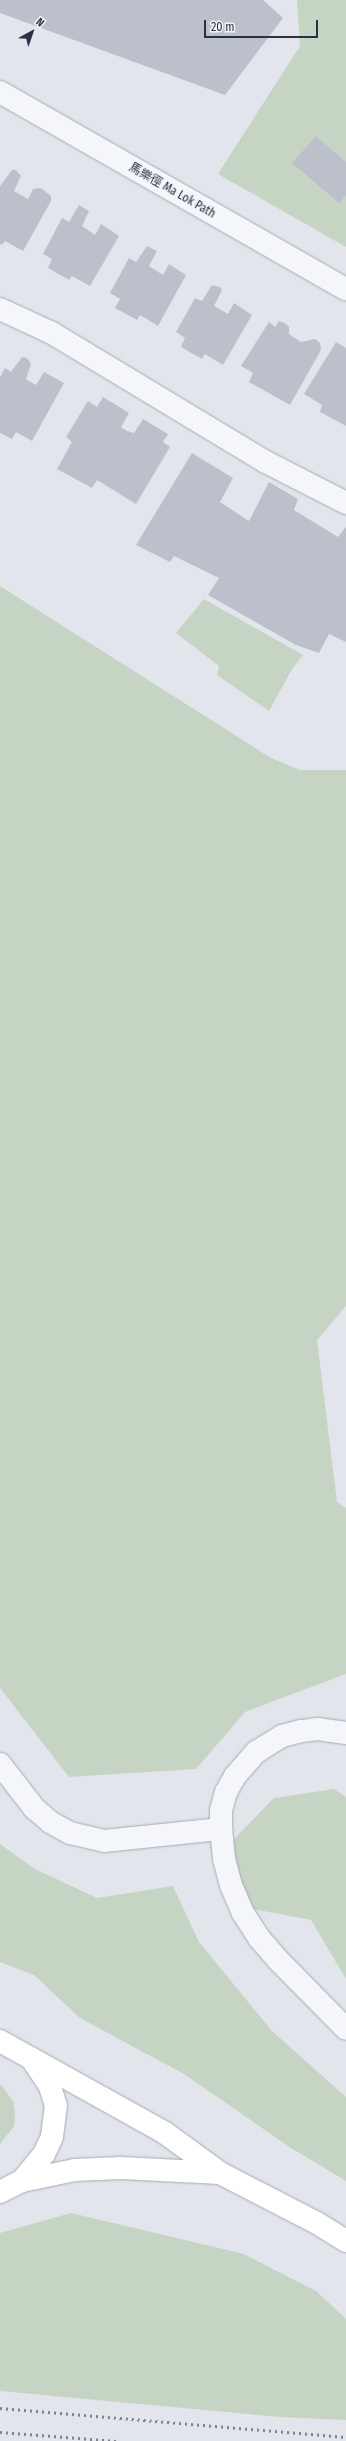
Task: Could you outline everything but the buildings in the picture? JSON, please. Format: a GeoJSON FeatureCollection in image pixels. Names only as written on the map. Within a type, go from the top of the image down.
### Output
{"type":"FeatureCollection","features":[{"type":"Feature","properties":{"kind":"main road"},"geometry":{"type":"LineString","coordinates":[[0,2041],[22,2052],[33,2061],[165,2133],[220,2173],[317,2223],[346,2241]]}},
{"type":"Feature","properties":{"kind":"main road"},"geometry":{"type":"LineString","coordinates":[[22,2181],[44,2154],[52,2138],[56,2106],[50,2086],[33,2061]]}},
{"type":"Feature","properties":{"kind":"main road"},"geometry":{"type":"LineString","coordinates":[[0,2192],[22,2181],[75,2170],[121,2168],[220,2173]]}},
{"type":"Feature","properties":{"kind":"street","name":"馬樂徑 Ma Lok Path"},"geometry":{"type":"LineString","coordinates":[[0,92],[346,288]]}},
{"type":"Feature","properties":{"kind":"street"},"geometry":{"type":"LineString","coordinates":[[0,309],[52,333],[266,462],[346,502]]}},
{"type":"Feature","properties":{"kind":"street"},"geometry":{"type":"LineString","coordinates":[[346,1733],[318,1729],[301,1731],[282,1736],[256,1752],[235,1776],[226,1792],[221,1811],[221,1829],[226,1866],[243,1913],[259,1938],[279,1961],[346,2029]]}},
{"type":"Feature","properties":{"kind":"street"},"geometry":{"type":"LineString","coordinates":[[0,1764],[34,1808],[50,1822],[70,1834],[104,1841],[221,1829]]}},
{"type":"Feature","properties":{"kind":"green space"},"geometry":{"type":"Polygon","coordinates":[[[297,0],[346,0],[346,247],[218,174],[300,46],[297,0]]]}},
{"type":"Feature","properties":{"kind":"green space"},"geometry":{"type":"Polygon","coordinates":[[[0,586],[271,758],[300,770],[346,770],[346,1306],[317,1340],[337,1502],[346,1508],[346,1674],[245,1712],[196,1769],[69,1777],[0,1688],[0,586]]]}},
{"type":"Feature","properties":{"kind":"green space"},"geometry":{"type":"Polygon","coordinates":[[[204,599],[303,655],[292,669],[269,711],[217,675],[219,666],[176,633],[204,599]]]}},
{"type":"Feature","properties":{"kind":"green space"},"geometry":{"type":"Polygon","coordinates":[[[334,1789],[346,1797],[346,1979],[311,1920],[252,1909],[227,1846],[274,1798],[334,1789]]]}},
{"type":"Feature","properties":{"kind":"green space"},"geometry":{"type":"Polygon","coordinates":[[[0,1844],[35,1869],[97,1898],[173,1886],[199,1942],[272,2031],[346,2097],[346,2181],[291,2148],[184,2074],[80,2018],[34,1975],[0,1962],[0,1844]]]}},
{"type":"Feature","properties":{"kind":"green space"},"geometry":{"type":"Polygon","coordinates":[[[0,2084],[13,2101],[15,2113],[14,2126],[0,2144],[0,2084]]]}},
{"type":"Feature","properties":{"kind":"green space"},"geometry":{"type":"Polygon","coordinates":[[[71,2213],[244,2254],[316,2291],[346,2319],[346,2420],[279,2417],[0,2391],[0,2233],[71,2213]]]}},
{"type":"Feature","properties":{"kind":"railway"},"geometry":{"type":"LineString","coordinates":[[0,2408],[346,2437]]}},
{"type":"Feature","properties":{"kind":"railway"},"geometry":{"type":"LineString","coordinates":[[0,2432],[117,2441]]}}]}
